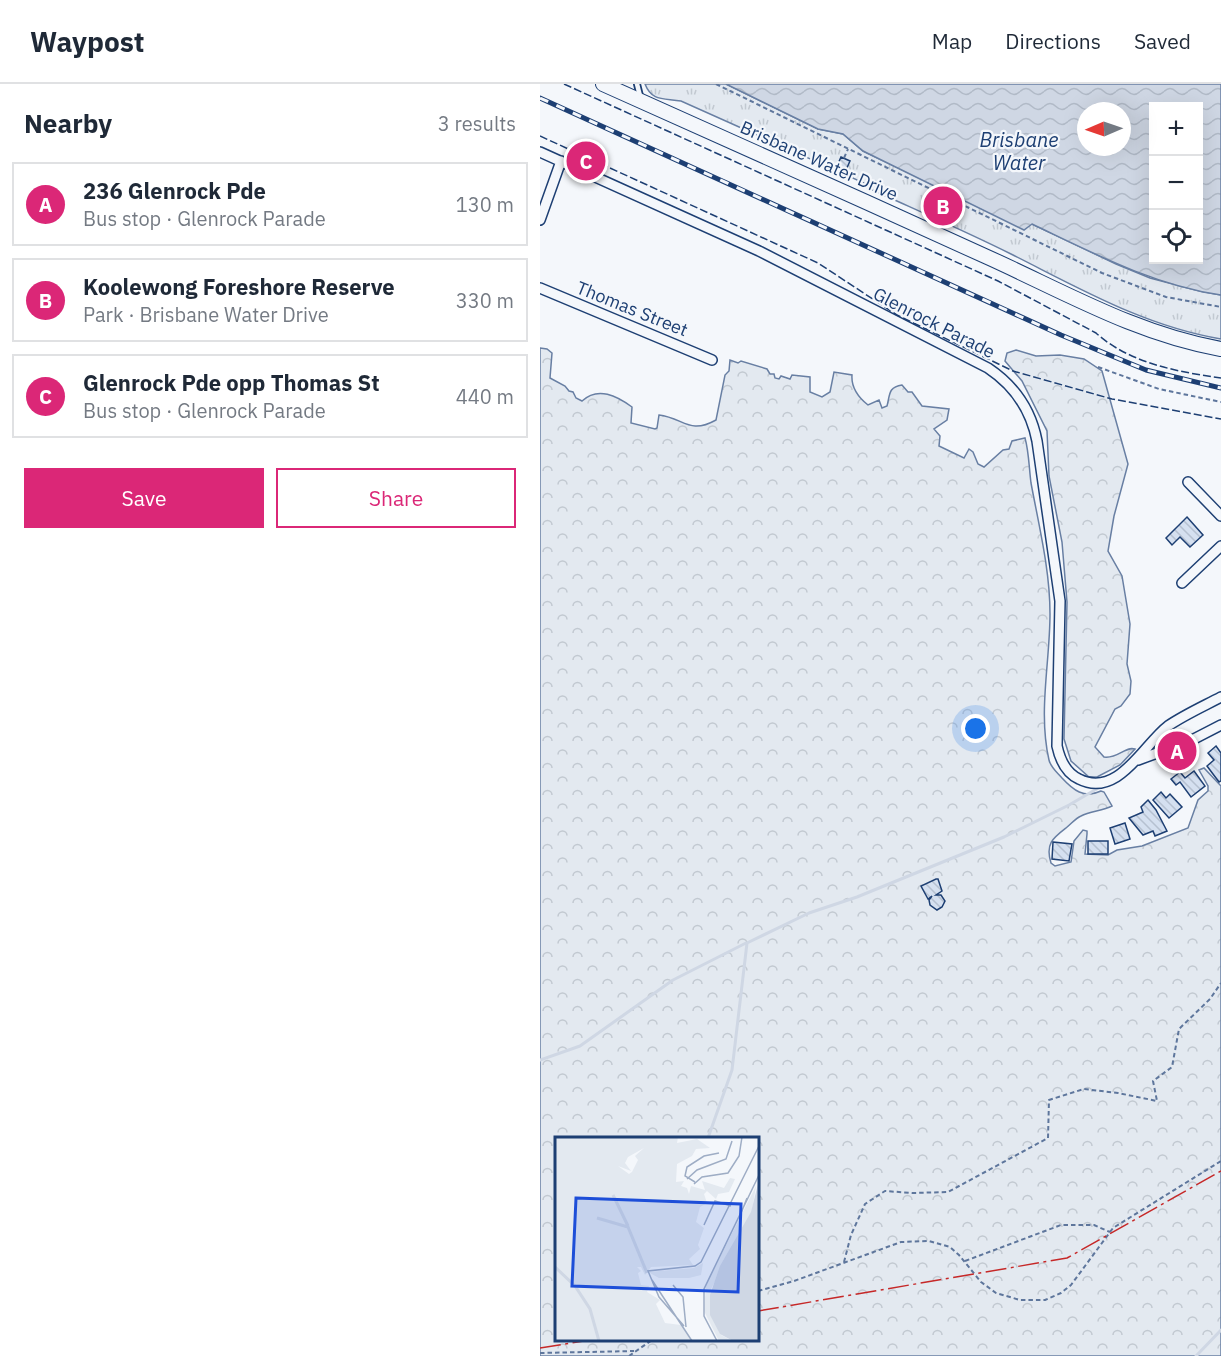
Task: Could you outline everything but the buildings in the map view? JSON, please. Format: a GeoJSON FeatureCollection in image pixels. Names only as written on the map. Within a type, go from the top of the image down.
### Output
{"type":"FeatureCollection","features":[{"type":"Feature","properties":{"kind":"main road","name":"Brisbane Water Drive"},"geometry":{"type":"LineString","coordinates":[[603,84],[988,257],[1131,324],[1162,336],[1221,349]]}},
{"type":"Feature","properties":{"kind":"street","name":"Glenrock Parade"},"geometry":{"type":"LineString","coordinates":[[540,152],[759,251],[988,368],[1012,387],[1034,424],[1061,613],[1056,729],[1059,754],[1073,776],[1095,783],[1118,776],[1138,760],[1168,727],[1221,697]]}},
{"type":"Feature","properties":{"kind":"street"},"geometry":{"type":"LineString","coordinates":[[540,220],[561,161]]}},
{"type":"Feature","properties":{"kind":"street","name":"Thomas Street"},"geometry":{"type":"LineString","coordinates":[[540,288],[712,360]]}},
{"type":"Feature","properties":{"kind":"street"},"geometry":{"type":"LineString","coordinates":[[1188,482],[1221,516]]}},
{"type":"Feature","properties":{"kind":"street"},"geometry":{"type":"LineString","coordinates":[[1182,583],[1221,546]]}},
{"type":"Feature","properties":{"kind":"street","name":"Glenrock Parade"},"geometry":{"type":"LineString","coordinates":[[1138,760],[1190,741],[1221,725]]}},
{"type":"Feature","properties":{"kind":"lane"},"geometry":{"type":"LineString","coordinates":[[637,84],[640,101]]}},
{"type":"Feature","properties":{"kind":"path"},"geometry":{"type":"LineString","coordinates":[[716,84],[1102,273],[1166,297],[1221,307]]}},
{"type":"Feature","properties":{"kind":"path"},"geometry":{"type":"LineString","coordinates":[[844,158],[848,148]]}},
{"type":"Feature","properties":{"kind":"path"},"geometry":{"type":"LineString","coordinates":[[838,173],[840,168]]}},
{"type":"Feature","properties":{"kind":"path"},"geometry":{"type":"LineString","coordinates":[[1098,367],[1159,389],[1221,402]]}},
{"type":"Feature","properties":{"kind":"path"},"geometry":{"type":"LineString","coordinates":[[844,1262],[851,1235],[865,1204],[885,1191],[948,1192],[1048,1138],[1049,1100],[1084,1089],[1157,1101],[1153,1082],[1172,1067],[1179,1029],[1210,999],[1221,983]]}},
{"type":"Feature","properties":{"kind":"path"},"geometry":{"type":"LineString","coordinates":[[759,1292],[901,1242],[929,1240],[950,1247],[981,1282],[996,1293],[1020,1300],[1045,1300],[1061,1293],[1071,1285],[1110,1232],[1137,1212],[1221,1161]]}},
{"type":"Feature","properties":{"kind":"path"},"geometry":{"type":"LineString","coordinates":[[964,1261],[1061,1225],[1094,1225],[1110,1232]]}},
{"type":"Feature","properties":{"kind":"path"},"geometry":{"type":"LineString","coordinates":[[629,1356],[650,1341]]}},
{"type":"Feature","properties":{"kind":"path"},"geometry":{"type":"LineString","coordinates":[[540,1353],[634,1351]]}},
{"type":"Feature","properties":{"kind":"green space"},"geometry":{"type":"Polygon","coordinates":[[[645,84],[726,84],[818,129],[843,134],[863,151],[943,189],[1032,224],[1116,264],[1150,278],[1221,295],[1221,339],[1165,325],[1113,304],[975,236],[866,187],[864,183],[681,101],[655,96],[645,84]]]}},
{"type":"Feature","properties":{"kind":"green space"},"geometry":{"type":"Polygon","coordinates":[[[540,348],[552,353],[550,378],[573,392],[576,398],[582,401],[588,396],[601,393],[614,396],[632,407],[631,423],[655,429],[659,415],[693,426],[716,420],[730,360],[767,369],[770,374],[774,374],[775,378],[779,379],[781,376],[790,379],[792,375],[810,377],[810,392],[822,397],[830,392],[834,372],[852,375],[854,388],[861,399],[868,405],[879,400],[882,408],[887,406],[892,390],[902,385],[908,392],[912,392],[922,406],[949,409],[947,420],[934,429],[940,436],[939,446],[964,458],[969,449],[973,452],[978,464],[984,467],[1003,450],[1009,449],[1012,441],[1025,438],[1050,598],[1050,632],[1044,705],[1049,760],[1054,770],[1079,792],[1089,794],[1104,792],[1112,806],[1079,817],[1057,835],[1050,846],[1051,863],[1055,866],[1071,862],[1074,841],[1083,830],[1087,831],[1085,854],[1108,855],[1117,850],[1142,846],[1188,828],[1198,800],[1208,791],[1208,786],[1199,770],[1204,768],[1221,786],[1221,1356],[540,1356],[540,348]]]}},
{"type":"Feature","properties":{"kind":"green space"},"geometry":{"type":"Polygon","coordinates":[[[1016,350],[1036,356],[1060,355],[1084,359],[1102,371],[1128,464],[1114,516],[1108,551],[1122,576],[1130,624],[1127,664],[1131,681],[1130,694],[1121,706],[1115,709],[1095,747],[1104,757],[1135,749],[1120,765],[1097,777],[1089,777],[1071,761],[1064,739],[1067,602],[1062,542],[1049,476],[1047,431],[1022,381],[1005,361],[1007,353],[1016,350]]]}},
{"type":"Feature","properties":{"kind":"water","name":"Brisbane Water"},"geometry":{"type":"Polygon","coordinates":[[[726,84],[1221,84],[1221,295],[1147,276],[1032,224],[1024,230],[863,151],[843,134],[818,129],[726,84]]]}},
{"type":"Feature","properties":{"kind":"waterway"},"geometry":{"type":"LineString","coordinates":[[708,1137],[732,1070],[747,943],[809,913],[857,897],[1004,837],[1100,787]]}},
{"type":"Feature","properties":{"kind":"waterway"},"geometry":{"type":"LineString","coordinates":[[540,1060],[580,1046],[673,980],[746,943]]}},
{"type":"Feature","properties":{"kind":"waterway"},"geometry":{"type":"LineString","coordinates":[[1196,1356],[1221,1330]]}},
{"type":"Feature","properties":{"kind":"railway"},"geometry":{"type":"LineString","coordinates":[[540,98],[1061,335],[1146,370],[1221,388]]}},
{"type":"Feature","properties":{"kind":"fence"},"geometry":{"type":"LineString","coordinates":[[564,84],[998,281],[1096,333],[1123,352],[1171,369],[1221,378]]}},
{"type":"Feature","properties":{"kind":"fence"},"geometry":{"type":"LineString","coordinates":[[540,136],[818,263],[897,315],[1013,371],[1112,399],[1221,419]]}},
{"type":"Feature","properties":{"kind":"power"},"geometry":{"type":"LineString","coordinates":[[759,1311],[1067,1258],[1221,1171]]}},
{"type":"Feature","properties":{"kind":"power"},"geometry":{"type":"LineString","coordinates":[[540,1348],[584,1341]]}},
{"type":"Feature","properties":{"kind":"place","name":"Glenrock Pde opp Thomas St"},"geometry":{"type":"Point","coordinates":[586,161]}},
{"type":"Feature","properties":{"kind":"place","name":"Koolewong Foreshore Reserve"},"geometry":{"type":"Point","coordinates":[943,206]}},
{"type":"Feature","properties":{"kind":"place","name":"236 Glenrock Pde"},"geometry":{"type":"Point","coordinates":[1177,751]}}]}
